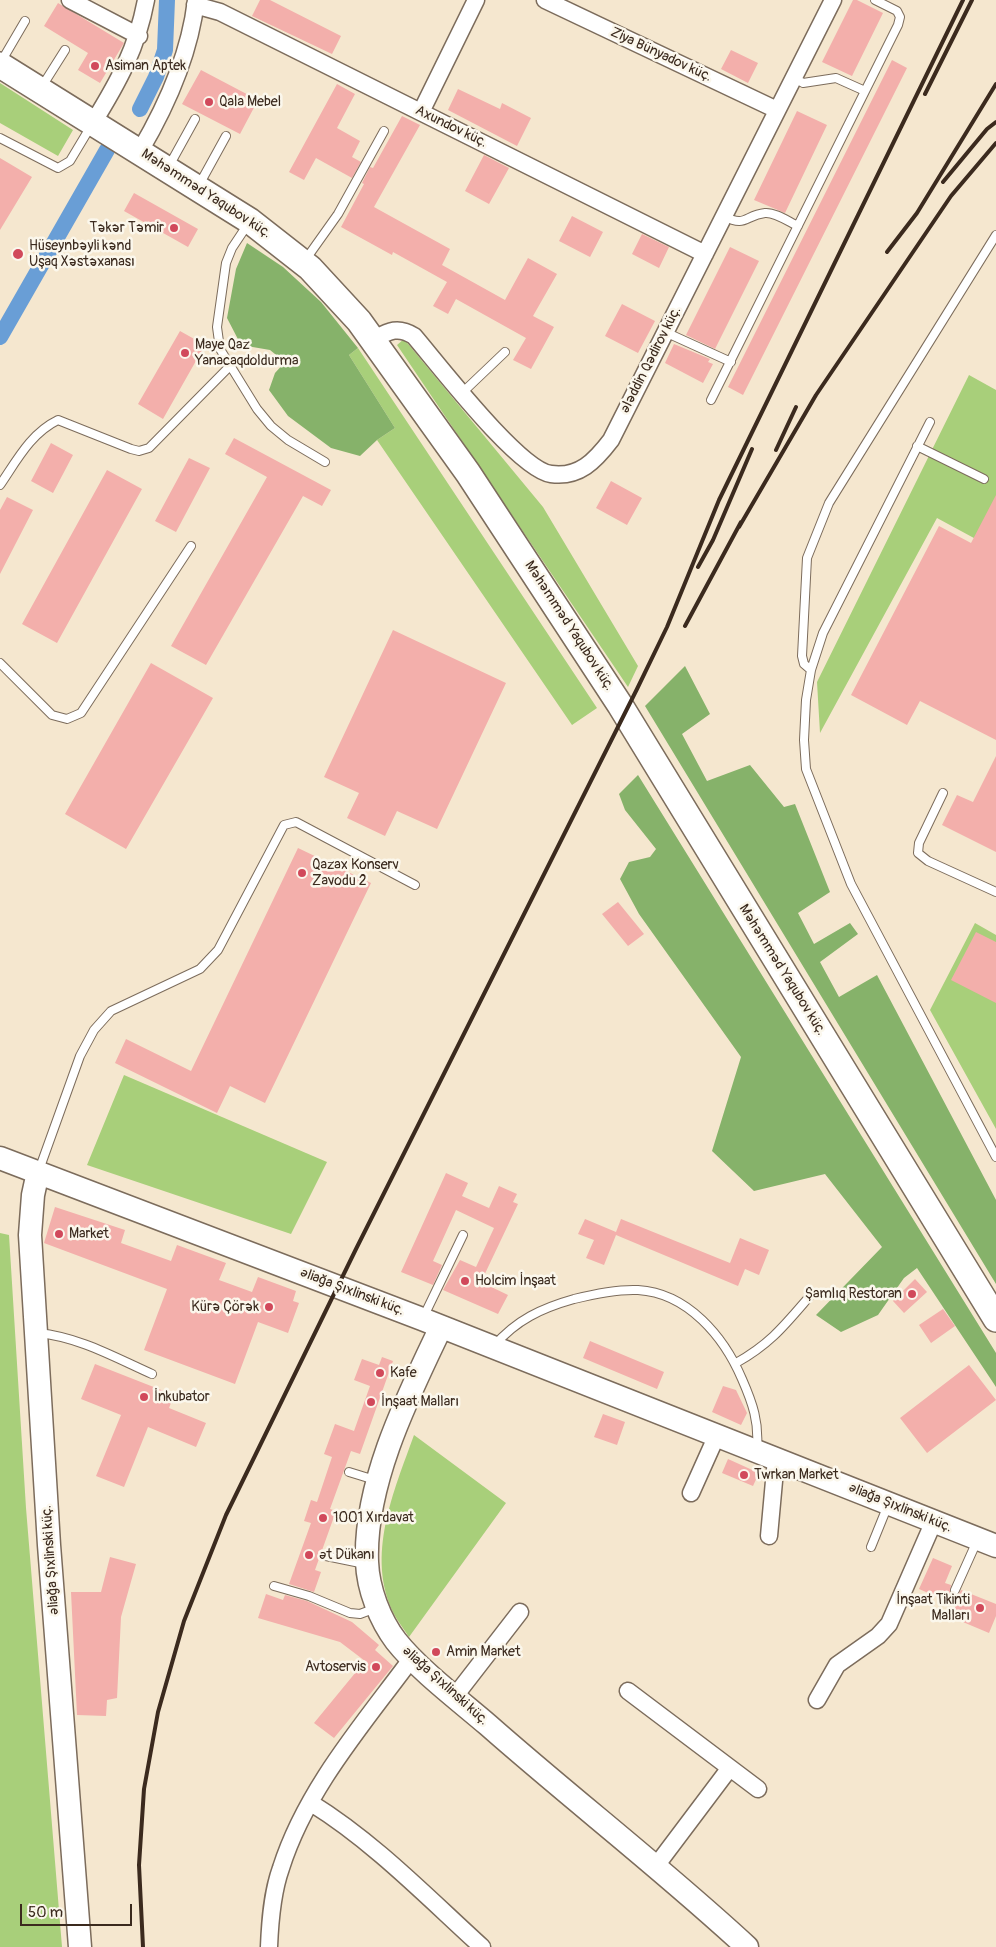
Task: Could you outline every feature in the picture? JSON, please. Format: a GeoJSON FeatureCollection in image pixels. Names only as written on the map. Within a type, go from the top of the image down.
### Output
{"type":"FeatureCollection","features":[{"type":"Feature","properties":{"kind":"main road","name":"Məhəmməd Yaqubov küç."},"geometry":{"type":"LineString","coordinates":[[0,65],[250,220],[304,263],[342,302],[374,340],[468,473],[620,705],[996,1318]]}},
{"type":"Feature","properties":{"kind":"street"},"geometry":{"type":"LineString","coordinates":[[70,0],[138,36]]}},
{"type":"Feature","properties":{"kind":"street"},"geometry":{"type":"LineString","coordinates":[[93,123],[115,85],[138,36],[146,0]]}},
{"type":"Feature","properties":{"kind":"street"},"geometry":{"type":"LineString","coordinates":[[421,112],[476,0]]}},
{"type":"Feature","properties":{"kind":"street","name":"Ziya Bünyadov küç."},"geometry":{"type":"LineString","coordinates":[[545,0],[777,110]]}},
{"type":"Feature","properties":{"kind":"street","name":"Ələddin Qədirov küç."},"geometry":{"type":"LineString","coordinates":[[374,340],[390,330],[406,331],[414,336],[502,438],[534,468],[550,474],[566,474],[582,470],[597,458],[611,440],[833,0]]}},
{"type":"Feature","properties":{"kind":"street"},"geometry":{"type":"LineString","coordinates":[[140,151],[170,96],[192,24],[195,3]]}},
{"type":"Feature","properties":{"kind":"street","name":"Axundov küç."},"geometry":{"type":"LineString","coordinates":[[195,3],[220,12],[705,254]]}},
{"type":"Feature","properties":{"kind":"street","name":"Əliağa Şıxlinski küç."},"geometry":{"type":"LineString","coordinates":[[0,1158],[432,1323],[987,1542]]}},
{"type":"Feature","properties":{"kind":"street","name":"Əliağa Şıxlinski küç."},"geometry":{"type":"LineString","coordinates":[[38,1172],[33,1195],[30,1235],[49,1545],[80,1947]]}},
{"type":"Feature","properties":{"kind":"street","name":"Əliağa Şıxlinski küç."},"geometry":{"type":"LineString","coordinates":[[432,1323],[379,1481],[368,1536],[367,1564],[378,1607],[396,1641],[412,1658],[656,1866],[747,1947]]}},
{"type":"Feature","properties":{"kind":"street"},"geometry":{"type":"LineString","coordinates":[[691,1493],[717,1435]]}},
{"type":"Feature","properties":{"kind":"street"},"geometry":{"type":"LineString","coordinates":[[766,1454],[769,1536]]}},
{"type":"Feature","properties":{"kind":"street"},"geometry":{"type":"LineString","coordinates":[[817,1700],[837,1665],[878,1636],[889,1624],[934,1521]]}},
{"type":"Feature","properties":{"kind":"street"},"geometry":{"type":"LineString","coordinates":[[455,1696],[520,1612]]}},
{"type":"Feature","properties":{"kind":"street"},"geometry":{"type":"LineString","coordinates":[[268,1947],[270,1918],[280,1869],[294,1834],[341,1754],[412,1658]]}},
{"type":"Feature","properties":{"kind":"street"},"geometry":{"type":"LineString","coordinates":[[628,1691],[758,1789]]}},
{"type":"Feature","properties":{"kind":"street"},"geometry":{"type":"LineString","coordinates":[[656,1866],[730,1769]]}},
{"type":"Feature","properties":{"kind":"street"},"geometry":{"type":"LineString","coordinates":[[311,1803],[330,1815],[391,1864],[482,1947]]}},
{"type":"Feature","properties":{"kind":"lane"},"geometry":{"type":"LineString","coordinates":[[710,400],[731,362],[900,17],[897,11],[875,0]]}},
{"type":"Feature","properties":{"kind":"lane"},"geometry":{"type":"LineString","coordinates":[[0,65],[25,20]]}},
{"type":"Feature","properties":{"kind":"lane"},"geometry":{"type":"LineString","coordinates":[[40,90],[66,50]]}},
{"type":"Feature","properties":{"kind":"lane"},"geometry":{"type":"LineString","coordinates":[[794,78],[803,83],[836,78],[865,91]]}},
{"type":"Feature","properties":{"kind":"lane"},"geometry":{"type":"LineString","coordinates":[[168,168],[195,118]]}},
{"type":"Feature","properties":{"kind":"lane"},"geometry":{"type":"LineString","coordinates":[[0,138],[58,168],[70,161],[93,123]]}},
{"type":"Feature","properties":{"kind":"lane"},"geometry":{"type":"LineString","coordinates":[[304,263],[338,214],[384,130]]}},
{"type":"Feature","properties":{"kind":"lane"},"geometry":{"type":"LineString","coordinates":[[198,187],[226,136]]}},
{"type":"Feature","properties":{"kind":"lane"},"geometry":{"type":"LineString","coordinates":[[724,216],[735,222],[743,222],[763,213],[770,213],[798,226]]}},
{"type":"Feature","properties":{"kind":"lane"},"geometry":{"type":"LineString","coordinates":[[250,220],[232,248],[226,263],[217,327],[220,349],[257,409],[270,426],[288,440],[325,462]]}},
{"type":"Feature","properties":{"kind":"lane"},"geometry":{"type":"LineString","coordinates":[[811,670],[804,664],[802,656],[807,558],[816,532],[829,503],[996,235]]}},
{"type":"Feature","properties":{"kind":"lane"},"geometry":{"type":"LineString","coordinates":[[666,332],[731,362]]}},
{"type":"Feature","properties":{"kind":"lane"},"geometry":{"type":"LineString","coordinates":[[463,392],[505,352]]}},
{"type":"Feature","properties":{"kind":"lane"},"geometry":{"type":"LineString","coordinates":[[0,485],[33,437],[45,426],[58,420],[131,449],[139,451],[149,448],[230,366]]}},
{"type":"Feature","properties":{"kind":"lane"},"geometry":{"type":"LineString","coordinates":[[930,422],[823,633],[811,670],[806,700],[804,740],[806,769],[851,884],[996,1157]]}},
{"type":"Feature","properties":{"kind":"lane"},"geometry":{"type":"LineString","coordinates":[[917,446],[984,479]]}},
{"type":"Feature","properties":{"kind":"lane"},"geometry":{"type":"LineString","coordinates":[[0,663],[52,715],[67,719],[81,712],[191,546]]}},
{"type":"Feature","properties":{"kind":"lane"},"geometry":{"type":"LineString","coordinates":[[943,793],[919,844],[918,853],[928,861],[996,892]]}},
{"type":"Feature","properties":{"kind":"lane"},"geometry":{"type":"LineString","coordinates":[[38,1172],[80,1056],[94,1030],[111,1011],[200,969],[218,950],[284,825],[296,822],[415,885]]}},
{"type":"Feature","properties":{"kind":"lane"},"geometry":{"type":"LineString","coordinates":[[432,1323],[463,1236]]}},
{"type":"Feature","properties":{"kind":"lane"},"geometry":{"type":"LineString","coordinates":[[492,1348],[512,1327],[545,1307],[587,1296],[639,1290],[677,1302],[699,1317],[714,1332],[736,1363],[755,1409],[758,1431],[766,1454]]}},
{"type":"Feature","properties":{"kind":"lane"},"geometry":{"type":"LineString","coordinates":[[736,1363],[759,1350],[776,1336],[809,1297]]}},
{"type":"Feature","properties":{"kind":"lane"},"geometry":{"type":"LineString","coordinates":[[36,1333],[67,1337],[86,1343],[152,1374]]}},
{"type":"Feature","properties":{"kind":"lane"},"geometry":{"type":"LineString","coordinates":[[349,1472],[379,1481]]}},
{"type":"Feature","properties":{"kind":"lane"},"geometry":{"type":"LineString","coordinates":[[871,1547],[889,1503]]}},
{"type":"Feature","properties":{"kind":"lane"},"geometry":{"type":"LineString","coordinates":[[955,1590],[987,1542]]}},
{"type":"Feature","properties":{"kind":"lane"},"geometry":{"type":"LineString","coordinates":[[326,1556],[367,1564]]}},
{"type":"Feature","properties":{"kind":"lane"},"geometry":{"type":"LineString","coordinates":[[274,1586],[309,1596],[350,1613],[360,1614],[378,1607]]}},
{"type":"Feature","properties":{"kind":"green space"},"geometry":{"type":"Polygon","coordinates":[[[0,83],[73,130],[58,156],[0,123],[0,83]]]}},
{"type":"Feature","properties":{"kind":"green space"},"geometry":{"type":"Polygon","coordinates":[[[247,243],[283,267],[321,302],[358,348],[349,355],[395,428],[377,440],[360,456],[331,448],[288,416],[269,390],[275,373],[285,362],[270,350],[241,345],[227,318],[236,269],[247,243]]]}},
{"type":"Feature","properties":{"kind":"green space"},"geometry":{"type":"Polygon","coordinates":[[[404,339],[543,507],[638,666],[628,687],[397,345],[404,339]]]}},
{"type":"Feature","properties":{"kind":"green space"},"geometry":{"type":"Polygon","coordinates":[[[358,348],[597,708],[572,725],[377,440],[395,428],[349,355],[358,348]]]}},
{"type":"Feature","properties":{"kind":"green space"},"geometry":{"type":"Polygon","coordinates":[[[969,375],[996,390],[996,550],[937,518],[820,733],[817,682],[969,375]]]}},
{"type":"Feature","properties":{"kind":"green space"},"geometry":{"type":"Polygon","coordinates":[[[685,666],[710,714],[682,734],[707,781],[750,765],[784,807],[795,804],[830,892],[798,913],[814,944],[850,923],[858,934],[820,962],[839,997],[877,975],[996,1200],[996,1284],[645,706],[685,666]]]}},
{"type":"Feature","properties":{"kind":"green space"},"geometry":{"type":"Polygon","coordinates":[[[638,775],[996,1353],[996,1387],[917,1268],[904,1278],[878,1315],[841,1332],[816,1315],[882,1247],[825,1174],[754,1191],[712,1151],[741,1057],[639,914],[620,879],[629,862],[650,857],[656,849],[625,810],[619,794],[638,775]]]}},
{"type":"Feature","properties":{"kind":"green space"},"geometry":{"type":"Polygon","coordinates":[[[975,923],[996,935],[996,1129],[930,1010],[975,923]]]}},
{"type":"Feature","properties":{"kind":"green space"},"geometry":{"type":"Polygon","coordinates":[[[124,1075],[327,1162],[291,1234],[87,1165],[124,1075]]]}},
{"type":"Feature","properties":{"kind":"green space"},"geometry":{"type":"Polygon","coordinates":[[[0,1233],[9,1235],[26,1508],[62,1947],[0,1947],[0,1233]]]}},
{"type":"Feature","properties":{"kind":"green space"},"geometry":{"type":"Polygon","coordinates":[[[414,1435],[506,1503],[409,1637],[397,1620],[386,1592],[382,1569],[382,1547],[391,1501],[414,1435]]]}},
{"type":"Feature","properties":{"kind":"building"},"geometry":{"type":"Polygon","coordinates":[[[260,0],[270,0],[341,36],[332,54],[252,16],[260,0]]]}},
{"type":"Feature","properties":{"kind":"building"},"geometry":{"type":"Polygon","coordinates":[[[853,0],[857,0],[883,13],[852,76],[822,62],[853,0]]]}},
{"type":"Feature","properties":{"kind":"building"},"geometry":{"type":"Polygon","coordinates":[[[58,3],[124,43],[100,83],[78,70],[88,53],[44,26],[58,3]]]}},
{"type":"Feature","properties":{"kind":"building"},"geometry":{"type":"Polygon","coordinates":[[[731,50],[758,63],[748,83],[721,69],[731,50]]]}},
{"type":"Feature","properties":{"kind":"building"},"geometry":{"type":"Polygon","coordinates":[[[892,60],[907,68],[743,395],[728,387],[892,60]]]}},
{"type":"Feature","properties":{"kind":"building"},"geometry":{"type":"Polygon","coordinates":[[[201,70],[258,100],[240,134],[182,104],[201,70]]]}},
{"type":"Feature","properties":{"kind":"building"},"geometry":{"type":"Polygon","coordinates":[[[337,84],[355,94],[337,128],[360,141],[352,157],[361,162],[352,178],[316,158],[304,180],[289,172],[337,84]]]}},
{"type":"Feature","properties":{"kind":"building"},"geometry":{"type":"Polygon","coordinates":[[[458,89],[500,109],[502,103],[531,118],[517,146],[448,110],[458,89]]]}},
{"type":"Feature","properties":{"kind":"building"},"geometry":{"type":"Polygon","coordinates":[[[797,111],[827,125],[785,213],[754,200],[797,111]]]}},
{"type":"Feature","properties":{"kind":"building"},"geometry":{"type":"Polygon","coordinates":[[[402,116],[420,125],[374,207],[450,249],[442,265],[505,300],[528,258],[557,274],[533,316],[554,327],[531,369],[513,360],[526,338],[456,299],[448,314],[433,306],[447,282],[393,252],[392,255],[341,227],[364,184],[362,183],[370,167],[373,168],[402,116]]]}},
{"type":"Feature","properties":{"kind":"building"},"geometry":{"type":"Polygon","coordinates":[[[484,155],[509,168],[489,204],[465,191],[484,155]]]}},
{"type":"Feature","properties":{"kind":"building"},"geometry":{"type":"Polygon","coordinates":[[[0,158],[32,177],[0,230],[0,158]]]}},
{"type":"Feature","properties":{"kind":"building"},"geometry":{"type":"Polygon","coordinates":[[[134,193],[198,229],[188,247],[124,211],[134,193]]]}},
{"type":"Feature","properties":{"kind":"building"},"geometry":{"type":"Polygon","coordinates":[[[572,216],[603,232],[590,257],[559,241],[572,216]]]}},
{"type":"Feature","properties":{"kind":"building"},"geometry":{"type":"Polygon","coordinates":[[[642,234],[669,247],[659,268],[632,254],[642,234]]]}},
{"type":"Feature","properties":{"kind":"building"},"geometry":{"type":"Polygon","coordinates":[[[730,247],[759,261],[715,349],[686,335],[730,247]]]}},
{"type":"Feature","properties":{"kind":"building"},"geometry":{"type":"Polygon","coordinates":[[[622,304],[655,321],[638,353],[605,336],[622,304]]]}},
{"type":"Feature","properties":{"kind":"building"},"geometry":{"type":"Polygon","coordinates":[[[180,331],[205,345],[163,419],[138,404],[180,331]]]}},
{"type":"Feature","properties":{"kind":"building"},"geometry":{"type":"Polygon","coordinates":[[[674,344],[710,359],[708,362],[713,364],[703,383],[665,363],[674,344]]]}},
{"type":"Feature","properties":{"kind":"building"},"geometry":{"type":"Polygon","coordinates":[[[234,438],[331,490],[322,506],[303,496],[206,665],[171,646],[267,477],[225,454],[234,438]]]}},
{"type":"Feature","properties":{"kind":"building"},"geometry":{"type":"Polygon","coordinates":[[[51,443],[73,455],[53,493],[31,481],[51,443]]]}},
{"type":"Feature","properties":{"kind":"building"},"geometry":{"type":"Polygon","coordinates":[[[189,458],[210,468],[176,532],[155,521],[189,458]]]}},
{"type":"Feature","properties":{"kind":"building"},"geometry":{"type":"Polygon","coordinates":[[[107,470],[142,489],[57,643],[22,624],[107,470]]]}},
{"type":"Feature","properties":{"kind":"building"},"geometry":{"type":"Polygon","coordinates":[[[611,481],[642,498],[627,525],[596,508],[611,481]]]}},
{"type":"Feature","properties":{"kind":"building"},"geometry":{"type":"Polygon","coordinates":[[[996,495],[996,740],[920,701],[907,725],[851,695],[939,526],[971,543],[996,495]]]}},
{"type":"Feature","properties":{"kind":"building"},"geometry":{"type":"Polygon","coordinates":[[[7,497],[33,510],[0,574],[0,510],[7,497]]]}},
{"type":"Feature","properties":{"kind":"building"},"geometry":{"type":"Polygon","coordinates":[[[393,630],[506,683],[437,829],[397,811],[385,836],[347,818],[359,793],[324,777],[393,630]]]}},
{"type":"Feature","properties":{"kind":"building"},"geometry":{"type":"Polygon","coordinates":[[[151,663],[213,698],[126,849],[65,814],[151,663]]]}},
{"type":"Feature","properties":{"kind":"building"},"geometry":{"type":"Polygon","coordinates":[[[996,756],[996,852],[942,825],[957,795],[973,802],[996,756]]]}},
{"type":"Feature","properties":{"kind":"building"},"geometry":{"type":"Polygon","coordinates":[[[298,848],[371,883],[265,1103],[230,1086],[217,1113],[115,1063],[126,1039],[191,1071],[298,848]]]}},
{"type":"Feature","properties":{"kind":"building"},"geometry":{"type":"Polygon","coordinates":[[[618,902],[644,934],[628,946],[602,914],[618,902]]]}},
{"type":"Feature","properties":{"kind":"building"},"geometry":{"type":"Polygon","coordinates":[[[976,932],[996,942],[996,1003],[951,980],[976,932]]]}},
{"type":"Feature","properties":{"kind":"building"},"geometry":{"type":"Polygon","coordinates":[[[446,1173],[468,1183],[462,1196],[489,1208],[499,1186],[517,1194],[513,1202],[518,1204],[481,1282],[508,1295],[498,1314],[443,1290],[460,1260],[476,1267],[494,1228],[456,1210],[433,1261],[442,1265],[433,1285],[401,1272],[446,1173]]]}},
{"type":"Feature","properties":{"kind":"building"},"geometry":{"type":"Polygon","coordinates":[[[55,1207],[125,1230],[121,1243],[171,1261],[177,1245],[226,1263],[219,1280],[252,1292],[258,1277],[296,1291],[293,1301],[299,1303],[288,1333],[258,1322],[235,1384],[144,1350],[167,1289],[44,1243],[55,1207]]]}},
{"type":"Feature","properties":{"kind":"building"},"geometry":{"type":"Polygon","coordinates":[[[585,1219],[616,1232],[621,1219],[730,1263],[740,1238],[769,1250],[759,1275],[745,1269],[738,1286],[616,1235],[604,1265],[586,1258],[594,1240],[578,1234],[585,1219]]]}},
{"type":"Feature","properties":{"kind":"building"},"geometry":{"type":"Polygon","coordinates":[[[915,1279],[927,1292],[904,1313],[893,1301],[915,1279]]]}},
{"type":"Feature","properties":{"kind":"building"},"geometry":{"type":"Polygon","coordinates":[[[943,1309],[955,1326],[931,1343],[919,1325],[943,1309]]]}},
{"type":"Feature","properties":{"kind":"building"},"geometry":{"type":"Polygon","coordinates":[[[590,1341],[664,1372],[657,1389],[583,1358],[590,1341]]]}},
{"type":"Feature","properties":{"kind":"building"},"geometry":{"type":"Polygon","coordinates":[[[382,1357],[393,1361],[360,1454],[351,1451],[330,1509],[336,1511],[315,1570],[321,1572],[314,1592],[289,1584],[311,1523],[304,1521],[311,1500],[317,1502],[332,1457],[324,1454],[335,1424],[354,1431],[370,1386],[354,1380],[362,1359],[379,1365],[382,1357]]]}},
{"type":"Feature","properties":{"kind":"building"},"geometry":{"type":"Polygon","coordinates":[[[95,1364],[174,1395],[169,1408],[206,1423],[196,1447],[148,1427],[124,1487],[96,1476],[121,1415],[81,1399],[95,1364]]]}},
{"type":"Feature","properties":{"kind":"building"},"geometry":{"type":"Polygon","coordinates":[[[969,1365],[996,1400],[927,1453],[900,1418],[969,1365]]]}},
{"type":"Feature","properties":{"kind":"building"},"geometry":{"type":"Polygon","coordinates":[[[723,1386],[736,1390],[747,1413],[741,1425],[712,1412],[723,1386]]]}},
{"type":"Feature","properties":{"kind":"building"},"geometry":{"type":"Polygon","coordinates":[[[603,1414],[625,1422],[617,1445],[594,1437],[603,1414]]]}},
{"type":"Feature","properties":{"kind":"building"},"geometry":{"type":"Polygon","coordinates":[[[728,1459],[759,1473],[753,1486],[722,1473],[728,1459]]]}},
{"type":"Feature","properties":{"kind":"building"},"geometry":{"type":"Polygon","coordinates":[[[110,1557],[136,1564],[121,1617],[117,1698],[107,1700],[106,1716],[77,1715],[71,1592],[101,1592],[110,1557]]]}},
{"type":"Feature","properties":{"kind":"building"},"geometry":{"type":"Polygon","coordinates":[[[933,1558],[952,1566],[945,1583],[951,1585],[950,1591],[952,1595],[958,1595],[961,1590],[996,1604],[996,1616],[989,1633],[951,1617],[956,1605],[919,1589],[933,1558]]]}},
{"type":"Feature","properties":{"kind":"building"},"geometry":{"type":"Polygon","coordinates":[[[266,1594],[283,1600],[285,1595],[307,1601],[352,1622],[379,1645],[375,1650],[393,1666],[334,1738],[314,1723],[365,1661],[340,1642],[258,1618],[266,1594]]]}},
{"type":"Feature","properties":{"kind":"waterway"},"geometry":{"type":"LineString","coordinates":[[140,109],[156,77],[165,50],[167,0]]}},
{"type":"Feature","properties":{"kind":"waterway"},"geometry":{"type":"LineString","coordinates":[[0,337],[107,150]]}},
{"type":"Feature","properties":{"kind":"railway"},"geometry":{"type":"LineString","coordinates":[[143,1947],[139,1865],[144,1789],[158,1712],[184,1621],[226,1515],[356,1249],[637,689],[667,627],[719,500],[963,0]]}},
{"type":"Feature","properties":{"kind":"railway"},"geometry":{"type":"LineString","coordinates":[[925,94],[972,0]]}},
{"type":"Feature","properties":{"kind":"railway"},"geometry":{"type":"LineString","coordinates":[[887,252],[917,213],[996,84]]}},
{"type":"Feature","properties":{"kind":"railway"},"geometry":{"type":"LineString","coordinates":[[943,182],[987,129],[996,122]]}},
{"type":"Feature","properties":{"kind":"railway"},"geometry":{"type":"LineString","coordinates":[[739,527],[816,395],[951,196],[996,143]]}},
{"type":"Feature","properties":{"kind":"railway"},"geometry":{"type":"LineString","coordinates":[[776,450],[796,407]]}},
{"type":"Feature","properties":{"kind":"railway"},"geometry":{"type":"LineString","coordinates":[[698,567],[713,540],[752,449]]}},
{"type":"Feature","properties":{"kind":"railway"},"geometry":{"type":"LineString","coordinates":[[685,626],[741,522]]}},
{"type":"Feature","properties":{"kind":"place","name":"Asiman Aptek"},"geometry":{"type":"Point","coordinates":[95,66]}},
{"type":"Feature","properties":{"kind":"place","name":"Qala Mebel"},"geometry":{"type":"Point","coordinates":[209,102]}},
{"type":"Feature","properties":{"kind":"place","name":"Təkər Təmir"},"geometry":{"type":"Point","coordinates":[174,228]}},
{"type":"Feature","properties":{"kind":"place","name":"Hüseynbəyli kənd Uşaq Xəstəxanası"},"geometry":{"type":"Point","coordinates":[18,254]}},
{"type":"Feature","properties":{"kind":"place","name":"Maye Qaz Yanacaqdoldurma"},"geometry":{"type":"Point","coordinates":[185,353]}},
{"type":"Feature","properties":{"kind":"place","name":"Qazax Konserv Zavodu 2"},"geometry":{"type":"Point","coordinates":[302,873]}},
{"type":"Feature","properties":{"kind":"place","name":"Market"},"geometry":{"type":"Point","coordinates":[59,1234]}},
{"type":"Feature","properties":{"kind":"place","name":"Holcim İnşaat"},"geometry":{"type":"Point","coordinates":[465,1281]}},
{"type":"Feature","properties":{"kind":"place","name":"Şamlıq Restoran"},"geometry":{"type":"Point","coordinates":[912,1294]}},
{"type":"Feature","properties":{"kind":"place","name":"Kürə Çörək"},"geometry":{"type":"Point","coordinates":[269,1307]}},
{"type":"Feature","properties":{"kind":"place","name":"Kafe"},"geometry":{"type":"Point","coordinates":[380,1373]}},
{"type":"Feature","properties":{"kind":"place","name":"İnkubator"},"geometry":{"type":"Point","coordinates":[144,1397]}},
{"type":"Feature","properties":{"kind":"place","name":"İnşaat Malları"},"geometry":{"type":"Point","coordinates":[371,1402]}},
{"type":"Feature","properties":{"kind":"place","name":"Twrkan Market"},"geometry":{"type":"Point","coordinates":[744,1475]}},
{"type":"Feature","properties":{"kind":"place","name":"1001 Xırdavat"},"geometry":{"type":"Point","coordinates":[323,1518]}},
{"type":"Feature","properties":{"kind":"place","name":"Ət Dükanı"},"geometry":{"type":"Point","coordinates":[309,1555]}},
{"type":"Feature","properties":{"kind":"place","name":"İnşaat Tikinti Malları"},"geometry":{"type":"Point","coordinates":[980,1608]}},
{"type":"Feature","properties":{"kind":"place","name":"Amin Market"},"geometry":{"type":"Point","coordinates":[436,1652]}},
{"type":"Feature","properties":{"kind":"place","name":"Avtoservis"},"geometry":{"type":"Point","coordinates":[376,1667]}}]}
